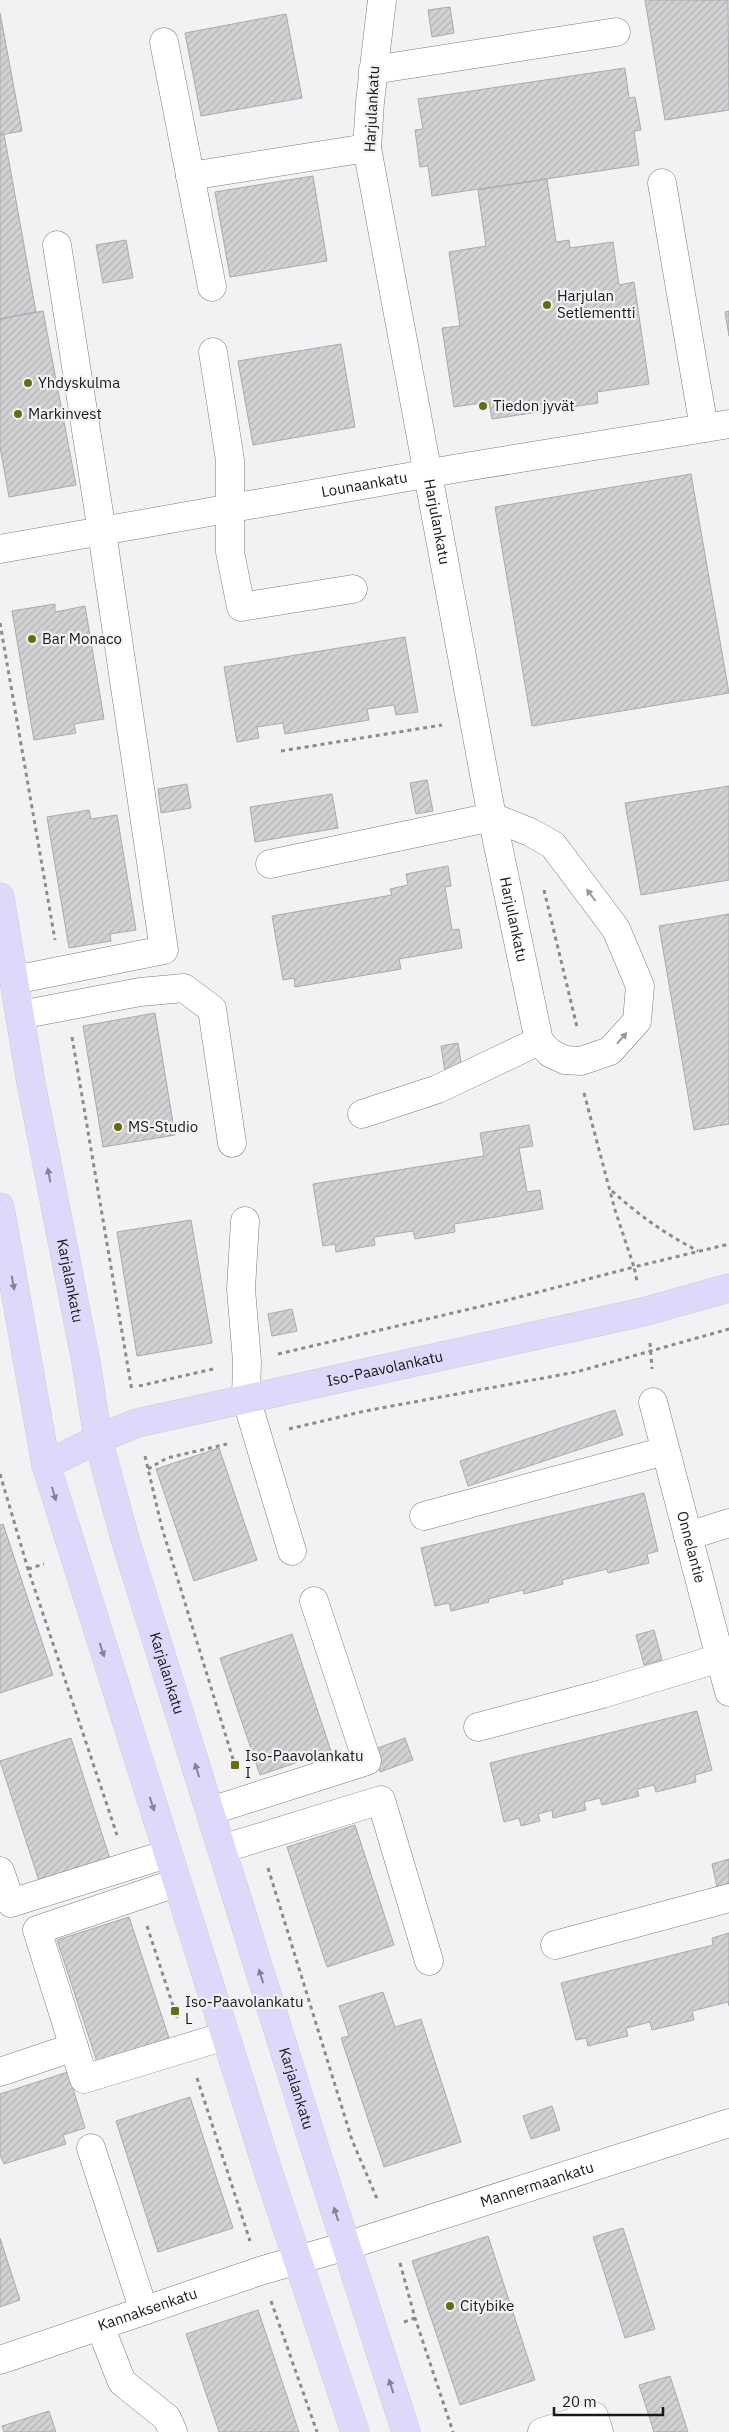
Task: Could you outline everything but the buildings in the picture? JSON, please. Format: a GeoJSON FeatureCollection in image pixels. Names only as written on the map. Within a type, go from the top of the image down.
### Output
{"type":"FeatureCollection","features":[{"type":"Feature","properties":{"kind":"main road","name":"Karjalankatu"},"geometry":{"type":"LineString","coordinates":[[0,897],[31,1083],[86,1362],[98,1439],[126,1539],[210,1811],[406,2432]]}},
{"type":"Feature","properties":{"kind":"main road"},"geometry":{"type":"LineString","coordinates":[[0,1207],[46,1465],[176,1883],[297,2261],[355,2432]]}},
{"type":"Feature","properties":{"kind":"main road","name":"Iso-Paavolankatu"},"geometry":{"type":"LineString","coordinates":[[46,1465],[98,1439],[138,1423],[644,1312],[729,1288]]}},
{"type":"Feature","properties":{"kind":"street","name":"Harjulankatu"},"geometry":{"type":"LineString","coordinates":[[382,0],[373,70],[367,148],[492,817],[539,1041]]}},
{"type":"Feature","properties":{"kind":"street"},"geometry":{"type":"LineString","coordinates":[[373,70],[616,32]]}},
{"type":"Feature","properties":{"kind":"street"},"geometry":{"type":"LineString","coordinates":[[164,42],[212,287]]}},
{"type":"Feature","properties":{"kind":"street"},"geometry":{"type":"LineString","coordinates":[[190,176],[367,148]]}},
{"type":"Feature","properties":{"kind":"street"},"geometry":{"type":"LineString","coordinates":[[662,184],[717,426]]}},
{"type":"Feature","properties":{"kind":"street"},"geometry":{"type":"LineString","coordinates":[[14,980],[164,950],[57,245]]}},
{"type":"Feature","properties":{"kind":"street"},"geometry":{"type":"LineString","coordinates":[[213,352],[230,460],[228,510],[230,552],[241,607],[353,589]]}},
{"type":"Feature","properties":{"kind":"street","name":"Lounaankatu"},"geometry":{"type":"LineString","coordinates":[[0,549],[717,426]]}},
{"type":"Feature","properties":{"kind":"street"},"geometry":{"type":"LineString","coordinates":[[270,864],[492,817],[530,832],[553,845],[616,929],[640,986],[637,1021],[610,1051],[581,1062],[565,1060],[550,1053],[539,1041],[438,1089],[362,1114]]}},
{"type":"Feature","properties":{"kind":"street"},"geometry":{"type":"LineString","coordinates":[[20,1015],[140,992],[184,988],[212,1008],[232,1143]]}},
{"type":"Feature","properties":{"kind":"street"},"geometry":{"type":"LineString","coordinates":[[245,1221],[241,1289],[247,1361],[246,1398],[292,1551]]}},
{"type":"Feature","properties":{"kind":"street","name":"Onnelantie"},"geometry":{"type":"LineString","coordinates":[[653,1402],[729,1692]]}},
{"type":"Feature","properties":{"kind":"street"},"geometry":{"type":"LineString","coordinates":[[424,1516],[665,1451]]}},
{"type":"Feature","properties":{"kind":"street"},"geometry":{"type":"LineString","coordinates":[[688,1536],[729,1523]]}},
{"type":"Feature","properties":{"kind":"street"},"geometry":{"type":"LineString","coordinates":[[210,1811],[367,1761],[314,1601]]}},
{"type":"Feature","properties":{"kind":"street"},"geometry":{"type":"LineString","coordinates":[[478,1727],[602,1694],[720,1658]]}},
{"type":"Feature","properties":{"kind":"street"},"geometry":{"type":"LineString","coordinates":[[222,1848],[381,1800],[429,1961]]}},
{"type":"Feature","properties":{"kind":"street"},"geometry":{"type":"LineString","coordinates":[[0,1871],[10,1903],[168,1854]]}},
{"type":"Feature","properties":{"kind":"street"},"geometry":{"type":"LineString","coordinates":[[176,1883],[38,1930],[84,2079],[225,2036]]}},
{"type":"Feature","properties":{"kind":"street"},"geometry":{"type":"LineString","coordinates":[[555,1945],[729,1898]]}},
{"type":"Feature","properties":{"kind":"street"},"geometry":{"type":"LineString","coordinates":[[0,2072],[74,2047]]}},
{"type":"Feature","properties":{"kind":"street","name":"Mannermaankatu"},"geometry":{"type":"LineString","coordinates":[[297,2261],[729,2123]]}},
{"type":"Feature","properties":{"kind":"street"},"geometry":{"type":"LineString","coordinates":[[91,2148],[144,2311]]}},
{"type":"Feature","properties":{"kind":"street","name":"Kannaksenkatu"},"geometry":{"type":"LineString","coordinates":[[0,2360],[260,2271],[297,2261]]}},
{"type":"Feature","properties":{"kind":"street"},"geometry":{"type":"LineString","coordinates":[[100,2326],[122,2382],[167,2418],[173,2432]]}},
{"type":"Feature","properties":{"kind":"street"},"geometry":{"type":"LineString","coordinates":[[542,2432],[594,2416],[599,2432]]}},
{"type":"Feature","properties":{"kind":"path"},"geometry":{"type":"LineString","coordinates":[[0,624],[60,970]]}},
{"type":"Feature","properties":{"kind":"path"},"geometry":{"type":"LineString","coordinates":[[282,751],[450,723]]}},
{"type":"Feature","properties":{"kind":"path"},"geometry":{"type":"LineString","coordinates":[[66,1007],[138,1423],[148,1469],[162,1528],[246,1800]]}},
{"type":"Feature","properties":{"kind":"path"},"geometry":{"type":"LineString","coordinates":[[581,1062],[583,1088],[610,1190],[634,1267]]}},
{"type":"Feature","properties":{"kind":"path"},"geometry":{"type":"LineString","coordinates":[[610,1190],[641,1217],[663,1232],[699,1251]]}},
{"type":"Feature","properties":{"kind":"path"},"geometry":{"type":"LineString","coordinates":[[132,1388],[508,1300],[729,1244]]}},
{"type":"Feature","properties":{"kind":"path"},"geometry":{"type":"LineString","coordinates":[[148,1469],[166,1458],[365,1411],[576,1372],[729,1329]]}},
{"type":"Feature","properties":{"kind":"path"},"geometry":{"type":"LineString","coordinates":[[0,1474],[1,1484],[28,1569],[127,1867]]}},
{"type":"Feature","properties":{"kind":"path"},"geometry":{"type":"LineString","coordinates":[[258,1837],[352,2140],[391,2230],[415,2318],[453,2432]]}},
{"type":"Feature","properties":{"kind":"path"},"geometry":{"type":"LineString","coordinates":[[137,1896],[260,2271],[317,2432]]}},
{"type":"Feature","properties":{"kind":"place","name":"Harjulan Setlementti"},"geometry":{"type":"Point","coordinates":[547,305]}},
{"type":"Feature","properties":{"kind":"place","name":"Yhdyskulma"},"geometry":{"type":"Point","coordinates":[28,383]}},
{"type":"Feature","properties":{"kind":"place","name":"Tiedon jyvät"},"geometry":{"type":"Point","coordinates":[483,406]}},
{"type":"Feature","properties":{"kind":"place","name":"Markinvest"},"geometry":{"type":"Point","coordinates":[18,414]}},
{"type":"Feature","properties":{"kind":"place","name":"Bar Monaco"},"geometry":{"type":"Point","coordinates":[32,639]}},
{"type":"Feature","properties":{"kind":"place","name":"MS-Studio"},"geometry":{"type":"Point","coordinates":[118,1127]}},
{"type":"Feature","properties":{"kind":"place","name":"Iso-Paavolankatu I"},"geometry":{"type":"Point","coordinates":[235,1765]}},
{"type":"Feature","properties":{"kind":"place","name":"Iso-Paavolankatu L"},"geometry":{"type":"Point","coordinates":[175,2011]}},
{"type":"Feature","properties":{"kind":"place","name":"Citybike"},"geometry":{"type":"Point","coordinates":[450,2306]}}]}
